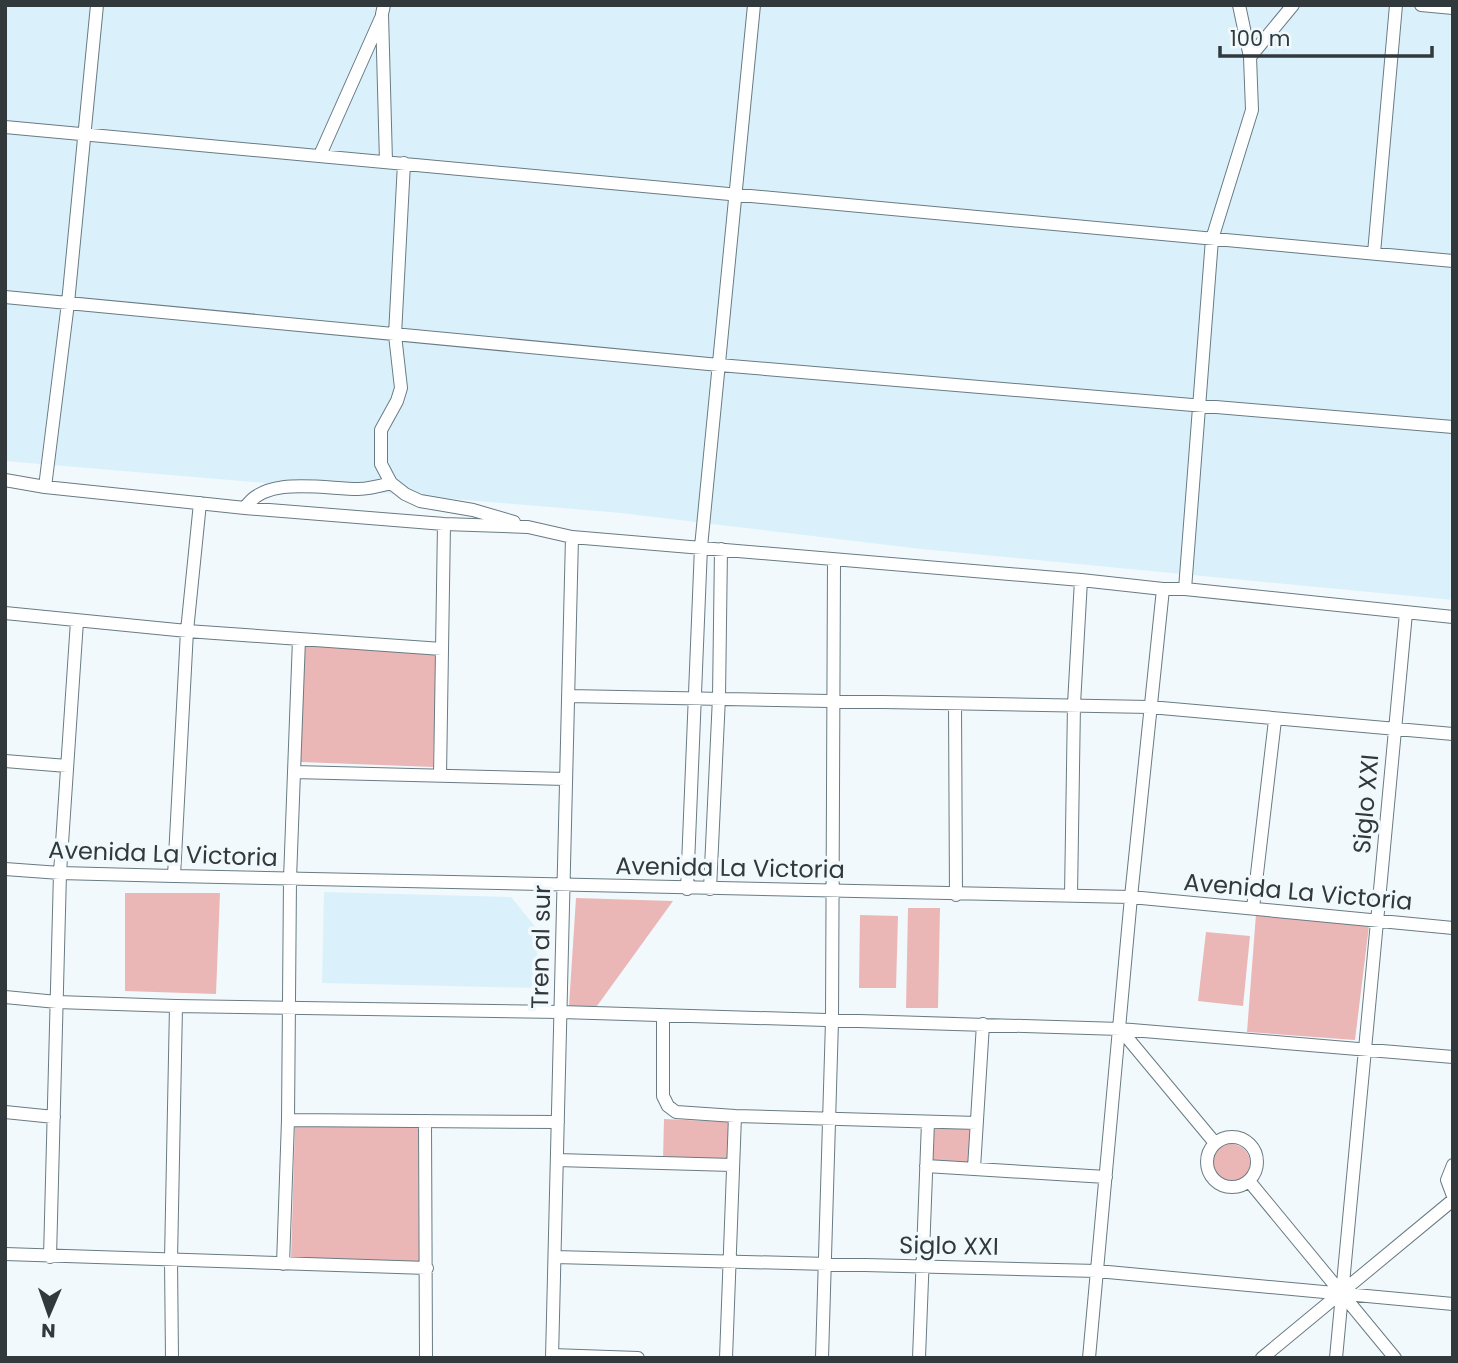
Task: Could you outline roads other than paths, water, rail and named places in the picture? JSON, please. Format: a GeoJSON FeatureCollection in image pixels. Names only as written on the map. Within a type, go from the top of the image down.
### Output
{"type":"FeatureCollection","features":[{"type":"Feature","properties":{"kind":"street"},"geometry":{"type":"LineString","coordinates":[[45,487],[68,303],[97,5]]}},
{"type":"Feature","properties":{"kind":"street"},"geometry":{"type":"LineString","coordinates":[[687,889],[701,547],[754,5]]}},
{"type":"Feature","properties":{"kind":"street"},"geometry":{"type":"LineString","coordinates":[[1185,589],[1212,239],[1252,110],[1250,57],[1239,5]]}},
{"type":"Feature","properties":{"kind":"street"},"geometry":{"type":"LineString","coordinates":[[1250,57],[1293,5]]}},
{"type":"Feature","properties":{"kind":"street"},"geometry":{"type":"LineString","coordinates":[[1374,253],[1395,5]]}},
{"type":"Feature","properties":{"kind":"street"},"geometry":{"type":"LineString","coordinates":[[1421,5],[1453,8]]}},
{"type":"Feature","properties":{"kind":"street"},"geometry":{"type":"LineString","coordinates":[[320,155],[383,10]]}},
{"type":"Feature","properties":{"kind":"street"},"geometry":{"type":"LineString","coordinates":[[383,10],[386,162]]}},
{"type":"Feature","properties":{"kind":"street"},"geometry":{"type":"LineString","coordinates":[[5,127],[1453,261]]}},
{"type":"Feature","properties":{"kind":"street"},"geometry":{"type":"LineString","coordinates":[[404,163],[395,335],[401,388],[397,401],[381,429],[380,446],[381,464],[391,484],[404,494],[421,501],[494,515],[528,527],[572,537],[1185,589],[1453,617]]}},
{"type":"Feature","properties":{"kind":"street"},"geometry":{"type":"LineString","coordinates":[[5,297],[719,365],[1453,427]]}},
{"type":"Feature","properties":{"kind":"street"},"geometry":{"type":"LineString","coordinates":[[5,480],[45,487],[245,508],[444,524],[528,527]]}},
{"type":"Feature","properties":{"kind":"street"},"geometry":{"type":"LineString","coordinates":[[245,508],[250,499],[258,493],[275,488],[362,489],[391,484]]}},
{"type":"Feature","properties":{"kind":"street"},"geometry":{"type":"LineString","coordinates":[[174,876],[187,631],[200,503]]}},
{"type":"Feature","properties":{"kind":"street"},"geometry":{"type":"LineString","coordinates":[[440,776],[444,524]]}},
{"type":"Feature","properties":{"kind":"street","name":"Tren al sur"},"geometry":{"type":"LineString","coordinates":[[552,1357],[572,537]]}},
{"type":"Feature","properties":{"kind":"street"},"geometry":{"type":"LineString","coordinates":[[710,889],[719,697],[721,549]]}},
{"type":"Feature","properties":{"kind":"street"},"geometry":{"type":"LineString","coordinates":[[822,1358],[832,1021],[834,561]]}},
{"type":"Feature","properties":{"kind":"street"},"geometry":{"type":"LineString","coordinates":[[1071,896],[1074,704],[1081,580]]}},
{"type":"Feature","properties":{"kind":"street"},"geometry":{"type":"LineString","coordinates":[[1089,1358],[1131,897],[1163,589]]}},
{"type":"Feature","properties":{"kind":"street","name":"Siglo XXI"},"geometry":{"type":"LineString","coordinates":[[1336,1358],[1406,613]]}},
{"type":"Feature","properties":{"kind":"street"},"geometry":{"type":"LineString","coordinates":[[5,614],[187,631],[442,649]]}},
{"type":"Feature","properties":{"kind":"street"},"geometry":{"type":"LineString","coordinates":[[50,1257],[60,873],[77,621]]}},
{"type":"Feature","properties":{"kind":"street"},"geometry":{"type":"LineString","coordinates":[[283,1264],[288,1120],[290,879],[299,639]]}},
{"type":"Feature","properties":{"kind":"street"},"geometry":{"type":"LineString","coordinates":[[568,696],[1150,707],[1394,731],[1453,734]]}},
{"type":"Feature","properties":{"kind":"street"},"geometry":{"type":"LineString","coordinates":[[955,704],[956,895]]}},
{"type":"Feature","properties":{"kind":"street"},"geometry":{"type":"LineString","coordinates":[[1253,908],[1275,720]]}},
{"type":"Feature","properties":{"kind":"street"},"geometry":{"type":"LineString","coordinates":[[5,761],[67,766]]}},
{"type":"Feature","properties":{"kind":"street"},"geometry":{"type":"LineString","coordinates":[[293,772],[566,779]]}},
{"type":"Feature","properties":{"kind":"street","name":"Avenida La Victoria"},"geometry":{"type":"LineString","coordinates":[[5,869],[60,873],[564,886],[1131,897],[1453,928]]}},
{"type":"Feature","properties":{"kind":"street"},"geometry":{"type":"LineString","coordinates":[[5,998],[176,1006],[561,1013],[1120,1029],[1453,1057]]}},
{"type":"Feature","properties":{"kind":"street"},"geometry":{"type":"LineString","coordinates":[[172,1358],[176,1006]]}},
{"type":"Feature","properties":{"kind":"street"},"geometry":{"type":"LineString","coordinates":[[663,1016],[663,1096],[668,1106],[676,1111],[734,1116],[977,1123]]}},
{"type":"Feature","properties":{"kind":"street"},"geometry":{"type":"LineString","coordinates":[[974,1168],[983,1024]]}},
{"type":"Feature","properties":{"kind":"street"},"geometry":{"type":"LineString","coordinates":[[1120,1029],[1215,1143]]}},
{"type":"Feature","properties":{"kind":"street"},"geometry":{"type":"LineString","coordinates":[[5,1112],[54,1117]]}},
{"type":"Feature","properties":{"kind":"street"},"geometry":{"type":"LineString","coordinates":[[726,1358],[734,1116]]}},
{"type":"Feature","properties":{"kind":"street"},"geometry":{"type":"LineString","coordinates":[[288,1120],[558,1122]]}},
{"type":"Feature","properties":{"kind":"street"},"geometry":{"type":"LineString","coordinates":[[425,1121],[426,1358]]}},
{"type":"Feature","properties":{"kind":"street"},"geometry":{"type":"LineString","coordinates":[[919,1358],[928,1122]]}},
{"type":"Feature","properties":{"kind":"street"},"geometry":{"type":"LineString","coordinates":[[1234,1137],[1251,1146],[1257,1164],[1249,1181],[1228,1187],[1210,1176],[1207,1154],[1215,1143],[1234,1137]]}},
{"type":"Feature","properties":{"kind":"street"},"geometry":{"type":"LineString","coordinates":[[557,1160],[732,1165]]}},
{"type":"Feature","properties":{"kind":"street"},"geometry":{"type":"LineString","coordinates":[[1262,1358],[1453,1198],[1447,1180],[1453,1165]]}},
{"type":"Feature","properties":{"kind":"street"},"geometry":{"type":"LineString","coordinates":[[926,1166],[1106,1177]]}},
{"type":"Feature","properties":{"kind":"street"},"geometry":{"type":"LineString","coordinates":[[1249,1181],[1395,1358]]}},
{"type":"Feature","properties":{"kind":"street"},"geometry":{"type":"LineString","coordinates":[[5,1254],[427,1268]]}},
{"type":"Feature","properties":{"kind":"street","name":"Siglo XXI"},"geometry":{"type":"LineString","coordinates":[[555,1257],[1097,1271],[1453,1304]]}},
{"type":"Feature","properties":{"kind":"street"},"geometry":{"type":"LineString","coordinates":[[552,1357],[638,1358]]}}]}
